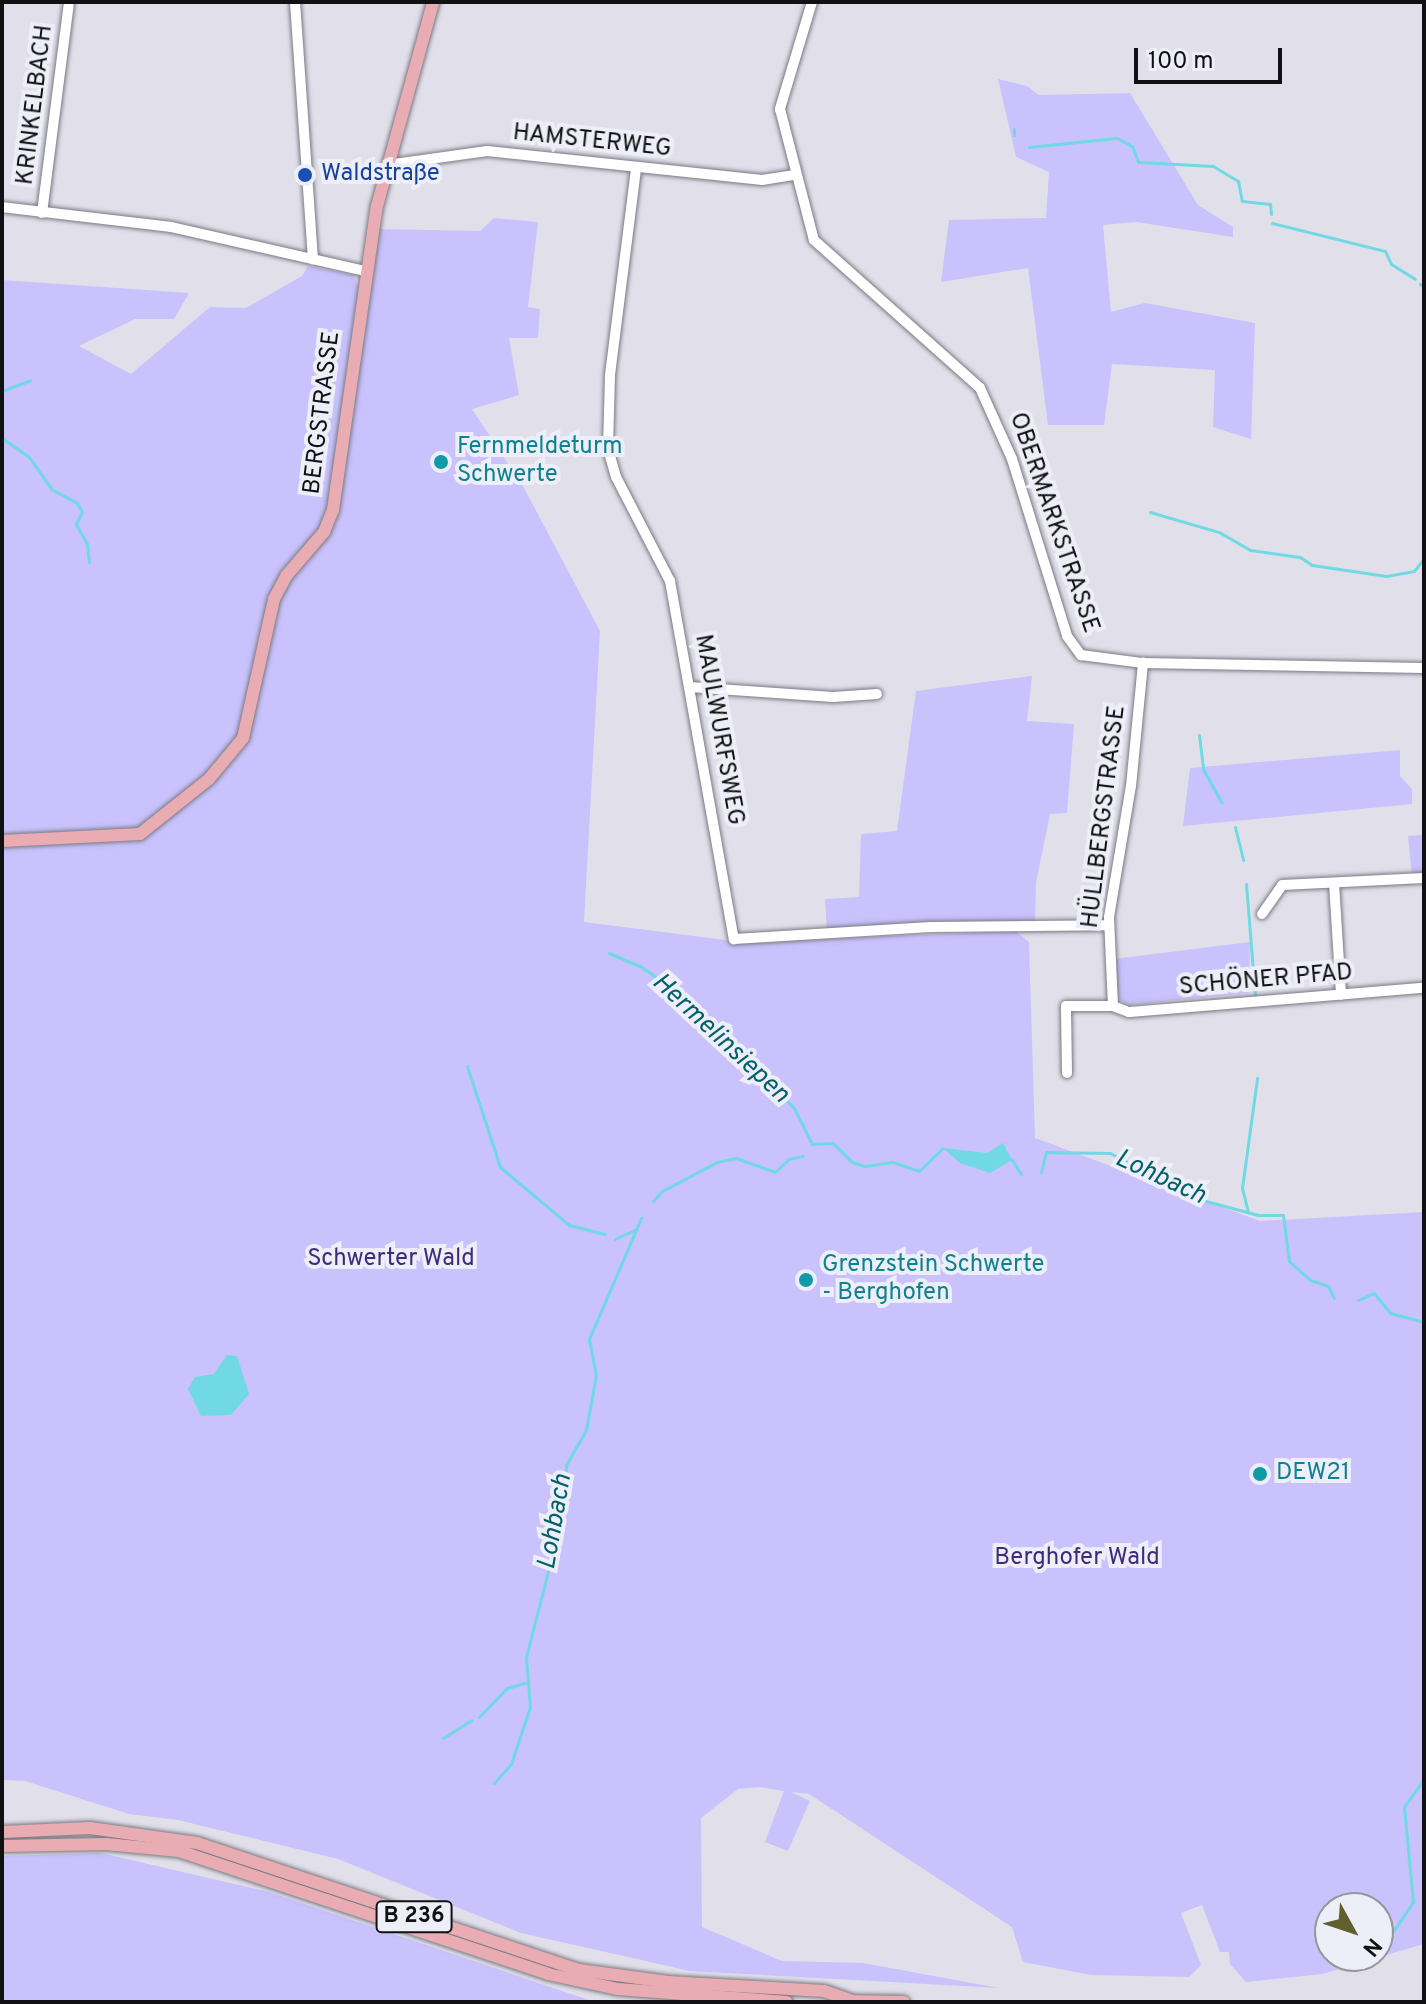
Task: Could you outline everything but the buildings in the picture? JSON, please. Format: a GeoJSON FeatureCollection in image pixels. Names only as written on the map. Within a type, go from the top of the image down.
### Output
{"type":"FeatureCollection","features":[{"type":"Feature","properties":{"kind":"main road","name":"BERGSTRASSE"},"geometry":{"type":"LineString","coordinates":[[2,841],[140,834],[191,795],[238,747],[252,708],[274,599],[287,575],[324,532],[333,510],[364,271],[387,165],[433,2]]}},
{"type":"Feature","properties":{"kind":"main road","name":"B 236"},"geometry":{"type":"LineString","coordinates":[[2,1832],[90,1828],[197,1843],[531,1958],[603,1975],[786,2002]]}},
{"type":"Feature","properties":{"kind":"main road","name":"B 236"},"geometry":{"type":"LineString","coordinates":[[2,1846],[106,1844],[179,1851],[548,1974],[692,1989],[824,1991],[846,2001],[904,2002]]}},
{"type":"Feature","properties":{"kind":"street","name":"KRINKELBACH"},"geometry":{"type":"LineString","coordinates":[[42,213],[69,2]]}},
{"type":"Feature","properties":{"kind":"street"},"geometry":{"type":"LineString","coordinates":[[295,2],[313,259]]}},
{"type":"Feature","properties":{"kind":"street","name":"OBERMARKSTRASSE"},"geometry":{"type":"LineString","coordinates":[[812,2],[780,109],[795,175],[817,246],[966,371],[992,408],[1071,643],[1091,660],[1424,668]]}},
{"type":"Feature","properties":{"kind":"street","name":"HAMSTERWEG"},"geometry":{"type":"LineString","coordinates":[[387,165],[487,151],[762,180],[795,175]]}},
{"type":"Feature","properties":{"kind":"street","name":"MAULWURFSWEG"},"geometry":{"type":"LineString","coordinates":[[636,169],[610,376],[608,449],[622,489],[666,568],[734,939],[931,927],[1109,925]]}},
{"type":"Feature","properties":{"kind":"street"},"geometry":{"type":"LineString","coordinates":[[2,207],[171,227],[364,271]]}},
{"type":"Feature","properties":{"kind":"street","name":"HÜLLBERGSTRASSE"},"geometry":{"type":"LineString","coordinates":[[1113,1006],[1109,925],[1131,786],[1143,663]]}},
{"type":"Feature","properties":{"kind":"street"},"geometry":{"type":"LineString","coordinates":[[690,687],[833,697],[877,694]]}},
{"type":"Feature","properties":{"kind":"street"},"geometry":{"type":"LineString","coordinates":[[1262,914],[1280,886],[1424,878]]}},
{"type":"Feature","properties":{"kind":"street"},"geometry":{"type":"LineString","coordinates":[[1334,883],[1341,995]]}},
{"type":"Feature","properties":{"kind":"street","name":"SCHÖNER PFAD"},"geometry":{"type":"LineString","coordinates":[[1113,1006],[1129,1012],[1424,988]]}},
{"type":"Feature","properties":{"kind":"street"},"geometry":{"type":"LineString","coordinates":[[1067,1073],[1066,1006],[1113,1006]]}},
{"type":"Feature","properties":{"kind":"green space"},"geometry":{"type":"Polygon","coordinates":[[[998,79],[1027,86],[1039,95],[1130,93],[1198,205],[1233,227],[1233,237],[1136,222],[1103,225],[1111,312],[1145,303],[1255,323],[1251,439],[1213,427],[1215,370],[1112,364],[1104,425],[1048,425],[1028,268],[941,282],[949,220],[1046,218],[1049,172],[1016,157],[998,79]]]}},
{"type":"Feature","properties":{"kind":"green space","name":"Schwerter Wald"},"geometry":{"type":"Polygon","coordinates":[[[494,218],[538,222],[528,307],[540,309],[538,338],[509,338],[519,395],[472,409],[524,488],[600,631],[584,922],[741,942],[1015,931],[1029,942],[1035,1138],[1260,1221],[1424,1212],[1424,1944],[1394,1953],[1394,1892],[1314,1892],[1314,1972],[1329,1972],[1322,1974],[1246,1982],[1230,1964],[1229,1952],[1220,1952],[1202,1905],[1181,1913],[1201,1965],[1189,1977],[1091,1975],[1023,1962],[1012,1927],[809,1794],[791,1792],[810,1801],[788,1851],[765,1842],[784,1791],[759,1787],[738,1789],[701,1818],[702,1927],[782,1961],[863,1963],[999,1988],[690,1971],[521,1933],[338,1859],[178,1820],[129,1814],[25,1781],[2,1780],[2,280],[189,293],[174,319],[135,319],[79,346],[131,374],[210,307],[246,308],[302,276],[308,266],[354,275],[357,285],[369,287],[379,229],[480,231],[494,218]]]}},
{"type":"Feature","properties":{"kind":"green space"},"geometry":{"type":"Polygon","coordinates":[[[1032,676],[1027,721],[1074,724],[1067,813],[1050,814],[1036,883],[1035,923],[827,933],[825,899],[859,897],[861,834],[897,831],[916,691],[1032,676]]]}},
{"type":"Feature","properties":{"kind":"green space"},"geometry":{"type":"Polygon","coordinates":[[[1400,750],[1400,776],[1412,789],[1412,804],[1183,826],[1190,768],[1400,750]]]}},
{"type":"Feature","properties":{"kind":"green space"},"geometry":{"type":"Polygon","coordinates":[[[1424,835],[1424,875],[1412,876],[1408,836],[1424,835]]]}},
{"type":"Feature","properties":{"kind":"green space"},"geometry":{"type":"Polygon","coordinates":[[[1250,942],[1249,993],[1128,1005],[1117,997],[1114,959],[1250,942]]]}},
{"type":"Feature","properties":{"kind":"green space"},"geometry":{"type":"Polygon","coordinates":[[[101,1853],[269,1892],[595,2002],[2,2002],[2,1856],[101,1853]]]}},
{"type":"Feature","properties":{"kind":"water"},"geometry":{"type":"Polygon","coordinates":[[[1003,1143],[1012,1160],[990,1173],[960,1163],[943,1148],[987,1153],[1003,1143]]]}},
{"type":"Feature","properties":{"kind":"water"},"geometry":{"type":"Polygon","coordinates":[[[227,1355],[237,1356],[249,1394],[231,1415],[201,1416],[188,1389],[195,1377],[214,1374],[227,1355]]]}},
{"type":"Feature","properties":{"kind":"waterway"},"geometry":{"type":"LineString","coordinates":[[1014,129],[1014,135]]}},
{"type":"Feature","properties":{"kind":"waterway"},"geometry":{"type":"LineString","coordinates":[[1029,147],[1117,138],[1132,146],[1138,162],[1213,166],[1238,181],[1242,201],[1270,204],[1271,214]]}},
{"type":"Feature","properties":{"kind":"waterway"},"geometry":{"type":"LineString","coordinates":[[1272,223],[1385,251],[1391,264],[1415,279]]}},
{"type":"Feature","properties":{"kind":"waterway"},"geometry":{"type":"LineString","coordinates":[[1420,284],[1424,287]]}},
{"type":"Feature","properties":{"kind":"waterway"},"geometry":{"type":"LineString","coordinates":[[2,391],[30,380]]}},
{"type":"Feature","properties":{"kind":"waterway"},"geometry":{"type":"LineString","coordinates":[[2,438],[29,457],[51,489],[77,503],[82,512],[76,524],[87,544],[89,562]]}},
{"type":"Feature","properties":{"kind":"waterway"},"geometry":{"type":"LineString","coordinates":[[1150,512],[1219,532],[1250,550],[1300,557],[1312,565],[1386,576],[1414,571],[1424,558]]}},
{"type":"Feature","properties":{"kind":"waterway"},"geometry":{"type":"LineString","coordinates":[[1199,735],[1203,769],[1221,802]]}},
{"type":"Feature","properties":{"kind":"waterway"},"geometry":{"type":"LineString","coordinates":[[1235,827],[1243,860]]}},
{"type":"Feature","properties":{"kind":"waterway"},"geometry":{"type":"LineString","coordinates":[[1246,884],[1255,995]]}},
{"type":"Feature","properties":{"kind":"waterway","name":"Hermelinsiepen"},"geometry":{"type":"LineString","coordinates":[[609,953],[640,966],[670,987],[699,1026],[744,1057],[794,1108],[812,1144],[833,1143],[852,1162],[865,1166],[893,1162],[919,1171],[943,1148]]}},
{"type":"Feature","properties":{"kind":"waterway"},"geometry":{"type":"LineString","coordinates":[[467,1066],[500,1167],[569,1225],[605,1234]]}},
{"type":"Feature","properties":{"kind":"waterway"},"geometry":{"type":"LineString","coordinates":[[1248,1212],[1242,1188],[1257,1078]]}},
{"type":"Feature","properties":{"kind":"waterway","name":"Lohbach"},"geometry":{"type":"LineString","coordinates":[[1041,1172],[1046,1152],[1110,1153],[1202,1200],[1258,1215],[1283,1215],[1289,1261],[1310,1280],[1328,1286],[1334,1298]]}},
{"type":"Feature","properties":{"kind":"waterway","name":"Lohbach"},"geometry":{"type":"LineString","coordinates":[[653,1201],[662,1191],[717,1162],[736,1158],[775,1172],[789,1159],[803,1156]]}},
{"type":"Feature","properties":{"kind":"waterway","name":"Lohbach"},"geometry":{"type":"LineString","coordinates":[[1012,1160],[1021,1174]]}},
{"type":"Feature","properties":{"kind":"waterway","name":"Lohbach"},"geometry":{"type":"LineString","coordinates":[[494,1783],[511,1764],[530,1707],[526,1657],[553,1552],[554,1507],[565,1486],[566,1465],[586,1430],[596,1375],[589,1339],[641,1218]]}},
{"type":"Feature","properties":{"kind":"waterway","name":"Hermelinsiepen"},"geometry":{"type":"LineString","coordinates":[[615,1239],[636,1229]]}},
{"type":"Feature","properties":{"kind":"waterway","name":"Lohbach"},"geometry":{"type":"LineString","coordinates":[[1358,1300],[1374,1293],[1390,1313],[1424,1322]]}},
{"type":"Feature","properties":{"kind":"waterway"},"geometry":{"type":"LineString","coordinates":[[479,1717],[507,1688],[525,1683]]}},
{"type":"Feature","properties":{"kind":"waterway"},"geometry":{"type":"LineString","coordinates":[[443,1738],[472,1720]]}},
{"type":"Feature","properties":{"kind":"waterway"},"geometry":{"type":"LineString","coordinates":[[1394,1930],[1413,1902],[1404,1807],[1424,1778]]}},
{"type":"Feature","properties":{"kind":"place","name":"Waldstraße"},"geometry":{"type":"Point","coordinates":[305,175]}},
{"type":"Feature","properties":{"kind":"place","name":"Fernmeldeturm Schwerte"},"geometry":{"type":"Point","coordinates":[441,462]}},
{"type":"Feature","properties":{"kind":"place","name":"Grenzstein Schwerte - Berghofen"},"geometry":{"type":"Point","coordinates":[806,1280]}},
{"type":"Feature","properties":{"kind":"place","name":"DEW21"},"geometry":{"type":"Point","coordinates":[1260,1474]}},
{"type":"Feature","properties":{"kind":"park label","name":"Berghofer Wald"},"geometry":{"type":"Point","coordinates":[1077,1559]}}]}
